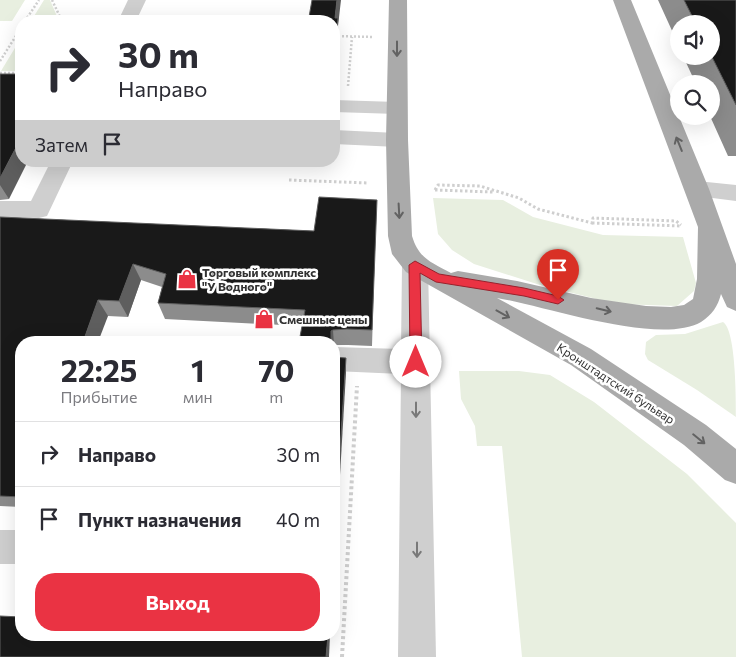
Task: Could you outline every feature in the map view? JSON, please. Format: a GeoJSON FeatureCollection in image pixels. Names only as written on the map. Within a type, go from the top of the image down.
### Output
{"type":"FeatureCollection","features":[{"type":"Feature","properties":{"kind":"main road","name":"Кронштадтский бульвар"},"geometry":{"type":"LineString","coordinates":[[398,0],[397,140],[400,236],[405,254],[426,271],[581,357],[695,435],[736,469]]}},
{"type":"Feature","properties":{"kind":"main road"},"geometry":{"type":"LineString","coordinates":[[622,0],[710,227],[728,254],[736,300]]}},
{"type":"Feature","properties":{"kind":"main road"},"geometry":{"type":"LineString","coordinates":[[426,271],[628,316],[670,318],[690,316],[702,308],[709,294],[710,227]]}},
{"type":"Feature","properties":{"kind":"lane"},"geometry":{"type":"LineString","coordinates":[[130,15],[137,0]]}},
{"type":"Feature","properties":{"kind":"lane"},"geometry":{"type":"LineString","coordinates":[[340,106],[397,108]]}},
{"type":"Feature","properties":{"kind":"lane"},"geometry":{"type":"LineString","coordinates":[[340,137],[397,140]]}},
{"type":"Feature","properties":{"kind":"lane"},"geometry":{"type":"LineString","coordinates":[[0,210],[38,210],[59,167]]}},
{"type":"Feature","properties":{"kind":"lane"},"geometry":{"type":"LineString","coordinates":[[697,190],[736,193]]}},
{"type":"Feature","properties":{"kind":"lane"},"geometry":{"type":"LineString","coordinates":[[417,657],[416,362],[426,271]]}},
{"type":"Feature","properties":{"kind":"lane"},"geometry":{"type":"LineString","coordinates":[[346,360],[416,362]]}},
{"type":"Feature","properties":{"kind":"lane"},"geometry":{"type":"LineString","coordinates":[[0,547],[15,547]]}},
{"type":"Feature","properties":{"kind":"path"},"geometry":{"type":"LineString","coordinates":[[30,15],[39,0]]}},
{"type":"Feature","properties":{"kind":"path"},"geometry":{"type":"LineString","coordinates":[[52,0],[59,15]]}},
{"type":"Feature","properties":{"kind":"path"},"geometry":{"type":"LineString","coordinates":[[340,36],[376,37]]}},
{"type":"Feature","properties":{"kind":"path"},"geometry":{"type":"LineString","coordinates":[[0,61],[15,37]]}},
{"type":"Feature","properties":{"kind":"path"},"geometry":{"type":"LineString","coordinates":[[340,106],[352,37]]}},
{"type":"Feature","properties":{"kind":"path"},"geometry":{"type":"LineString","coordinates":[[0,73],[15,74]]}},
{"type":"Feature","properties":{"kind":"path"},"geometry":{"type":"LineString","coordinates":[[289,180],[368,183]]}},
{"type":"Feature","properties":{"kind":"path"},"geometry":{"type":"LineString","coordinates":[[496,192],[435,190],[438,185],[480,186],[519,198],[538,209],[592,224],[682,226],[676,221],[593,218],[592,224]]}},
{"type":"Feature","properties":{"kind":"path"},"geometry":{"type":"LineString","coordinates":[[342,657],[346,360]]}},
{"type":"Feature","properties":{"kind":"green space"},"geometry":{"type":"Polygon","coordinates":[[[0,0],[25,0],[12,21],[0,21],[0,0]]]}},
{"type":"Feature","properties":{"kind":"green space"},"geometry":{"type":"Polygon","coordinates":[[[44,0],[50,0],[56,15],[35,15],[44,0]]]}},
{"type":"Feature","properties":{"kind":"green space"},"geometry":{"type":"Polygon","coordinates":[[[15,48],[15,71],[1,71],[15,48]]]}},
{"type":"Feature","properties":{"kind":"green space"},"geometry":{"type":"Polygon","coordinates":[[[433,198],[503,200],[533,217],[603,235],[683,237],[696,283],[694,291],[677,306],[617,304],[540,285],[474,264],[452,250],[438,234],[433,198]]]}},
{"type":"Feature","properties":{"kind":"green space"},"geometry":{"type":"Polygon","coordinates":[[[723,322],[731,338],[733,351],[736,417],[648,360],[645,354],[646,342],[656,335],[685,334],[723,322]]]}},
{"type":"Feature","properties":{"kind":"green space"},"geometry":{"type":"Polygon","coordinates":[[[459,371],[519,371],[550,375],[594,402],[687,474],[736,523],[736,657],[522,657],[502,446],[477,446],[475,426],[461,399],[459,371]]]}},
{"type":"Feature","properties":{"kind":"building"},"geometry":{"type":"Polygon","coordinates":[[[312,0],[337,0],[335,15],[309,15],[312,0]]]}},
{"type":"Feature","properties":{"kind":"building"},"geometry":{"type":"Polygon","coordinates":[[[684,0],[736,0],[736,105],[716,65],[720,65],[720,15],[692,15],[684,0]]]}},
{"type":"Feature","properties":{"kind":"building"},"geometry":{"type":"Polygon","coordinates":[[[0,74],[15,74],[15,149],[0,178],[0,74]]]}},
{"type":"Feature","properties":{"kind":"building","name":"Торговый комплекс \"У Водного\""},"geometry":{"type":"Polygon","coordinates":[[[319,197],[377,200],[372,330],[333,330],[331,331],[331,336],[300,336],[305,310],[158,303],[166,274],[133,264],[119,301],[98,300],[85,336],[15,336],[15,497],[0,496],[0,217],[314,231],[319,197]]]}},
{"type":"Feature","properties":{"kind":"building"},"geometry":{"type":"Polygon","coordinates":[[[340,358],[346,358],[340,450],[340,358]]]}},
{"type":"Feature","properties":{"kind":"building"},"geometry":{"type":"Polygon","coordinates":[[[0,616],[15,617],[15,641],[327,641],[326,657],[0,657],[0,616]]]}},
{"type":"Feature","properties":{"kind":"place","name":"Торговый комплекс \"У Водного\""},"geometry":{"type":"Point","coordinates":[187,279]}},
{"type":"Feature","properties":{"kind":"place","name":"Смешные цены"},"geometry":{"type":"Point","coordinates":[264,319]}},
{"type":"Feature","properties":{"kind":"route"},"geometry":{"type":"LineString","coordinates":[[416,362],[415,265],[436,278],[524,292],[558,300]]}}]}
